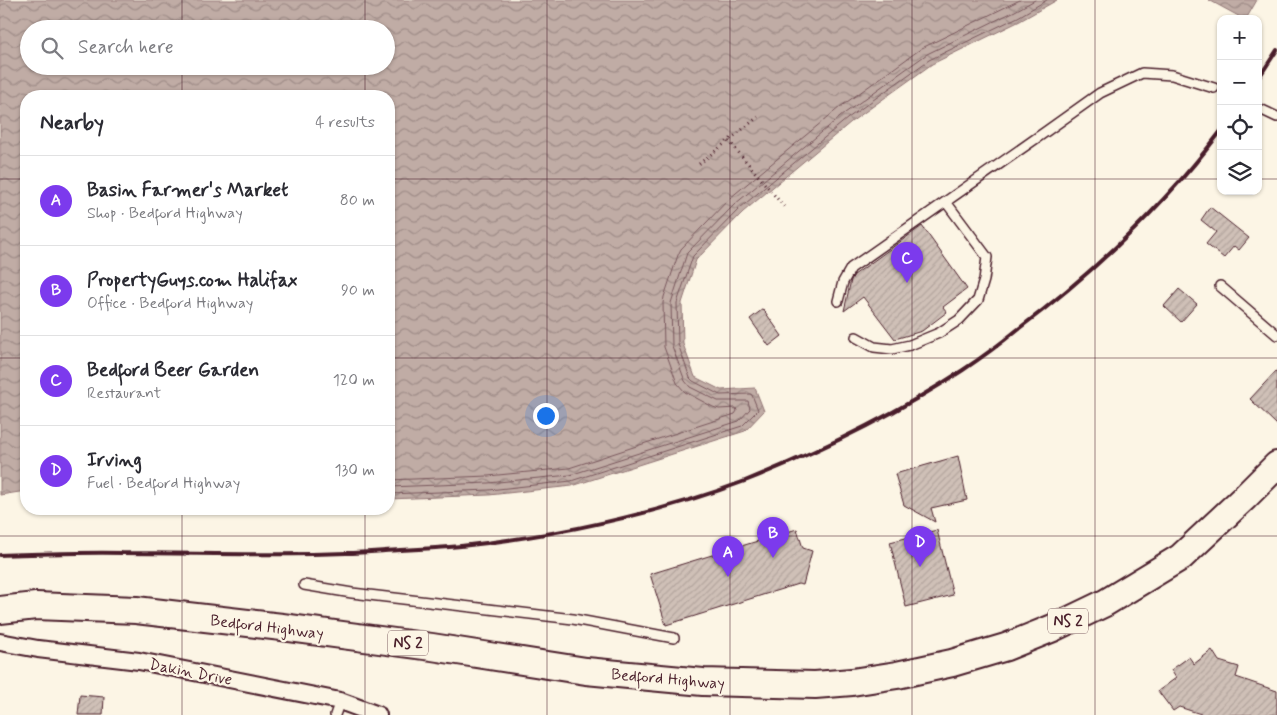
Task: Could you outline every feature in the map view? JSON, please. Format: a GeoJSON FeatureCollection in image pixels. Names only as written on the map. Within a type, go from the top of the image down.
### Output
{"type":"FeatureCollection","features":[{"type":"Feature","properties":{"kind":"main road","name":"Bedford Highway"},"geometry":{"type":"LineString","coordinates":[[0,610],[36,606],[136,610],[432,646],[586,671],[703,682],[815,685],[852,682],[897,675],[952,663],[1006,647],[1053,628],[1105,603],[1181,557],[1277,465]]}},
{"type":"Feature","properties":{"kind":"street","name":"Dakin Drive"},"geometry":{"type":"LineString","coordinates":[[0,642],[38,649],[139,661],[338,708],[378,715]]}},
{"type":"Feature","properties":{"kind":"lane"},"geometry":{"type":"LineString","coordinates":[[838,301],[843,282],[851,268],[1100,93],[1142,73],[1172,75],[1214,88]]}},
{"type":"Feature","properties":{"kind":"lane"},"geometry":{"type":"LineString","coordinates":[[1262,110],[1277,117]]}},
{"type":"Feature","properties":{"kind":"lane"},"geometry":{"type":"LineString","coordinates":[[856,337],[874,347],[892,349],[910,345],[939,333],[959,320],[978,300],[984,280],[987,257],[946,202]]}},
{"type":"Feature","properties":{"kind":"lane"},"geometry":{"type":"LineString","coordinates":[[1220,286],[1277,335]]}},
{"type":"Feature","properties":{"kind":"lane"},"geometry":{"type":"LineString","coordinates":[[304,585],[352,594],[573,619],[674,638]]}},
{"type":"Feature","properties":{"kind":"path"},"geometry":{"type":"LineString","coordinates":[[699,164],[758,117]]}},
{"type":"Feature","properties":{"kind":"path"},"geometry":{"type":"LineString","coordinates":[[729,141],[786,209]]}},
{"type":"Feature","properties":{"kind":"water"},"geometry":{"type":"Polygon","coordinates":[[[0,0],[1057,0],[1020,21],[932,64],[851,122],[743,212],[696,260],[682,303],[683,344],[695,377],[721,390],[755,388],[764,411],[745,431],[572,486],[489,495],[395,499],[395,90],[20,90],[20,492],[0,495],[0,0]]]}},
{"type":"Feature","properties":{"kind":"water"},"geometry":{"type":"Polygon","coordinates":[[[1209,0],[1257,0],[1248,15],[1237,15],[1209,0]]]}},
{"type":"Feature","properties":{"kind":"building"},"geometry":{"type":"Polygon","coordinates":[[[1210,207],[1249,238],[1239,250],[1234,246],[1224,258],[1206,244],[1216,232],[1201,220],[1210,207]]]}},
{"type":"Feature","properties":{"kind":"building"},"geometry":{"type":"Polygon","coordinates":[[[922,226],[967,289],[943,307],[947,312],[922,331],[895,339],[863,297],[844,311],[851,280],[854,275],[922,226]]]}},
{"type":"Feature","properties":{"kind":"building"},"geometry":{"type":"Polygon","coordinates":[[[1179,289],[1197,304],[1181,322],[1164,306],[1179,289]]]}},
{"type":"Feature","properties":{"kind":"building"},"geometry":{"type":"Polygon","coordinates":[[[763,309],[782,336],[769,346],[750,319],[763,309]]]}},
{"type":"Feature","properties":{"kind":"building"},"geometry":{"type":"Polygon","coordinates":[[[1277,370],[1277,425],[1250,399],[1277,370]]]}},
{"type":"Feature","properties":{"kind":"building"},"geometry":{"type":"Polygon","coordinates":[[[958,456],[967,500],[931,508],[935,522],[904,505],[895,474],[958,456]]]}},
{"type":"Feature","properties":{"kind":"building"},"geometry":{"type":"Polygon","coordinates":[[[797,529],[803,548],[812,551],[803,585],[798,584],[666,625],[650,574],[797,529]]]}},
{"type":"Feature","properties":{"kind":"building"},"geometry":{"type":"Polygon","coordinates":[[[937,530],[953,595],[906,607],[890,542],[937,530]]]}},
{"type":"Feature","properties":{"kind":"building"},"geometry":{"type":"Polygon","coordinates":[[[1212,650],[1219,661],[1239,667],[1236,677],[1277,691],[1277,715],[1204,715],[1179,707],[1173,711],[1158,691],[1176,678],[1171,670],[1189,657],[1194,664],[1212,650]]]}},
{"type":"Feature","properties":{"kind":"building"},"geometry":{"type":"Polygon","coordinates":[[[80,695],[104,697],[103,715],[78,715],[80,695]]]}},
{"type":"Feature","properties":{"kind":"railway"},"geometry":{"type":"LineString","coordinates":[[1262,73],[1277,50]]}},
{"type":"Feature","properties":{"kind":"railway"},"geometry":{"type":"LineString","coordinates":[[0,555],[91,553],[318,554],[453,547],[569,530],[677,504],[712,493],[745,481],[857,431],[911,402],[977,361],[1073,286],[1126,238],[1175,186],[1217,136]]}},
{"type":"Feature","properties":{"kind":"place","name":"Bedford Beer Garden"},"geometry":{"type":"Point","coordinates":[907,283]}},
{"type":"Feature","properties":{"kind":"place","name":"PropertyGuys.com Halifax"},"geometry":{"type":"Point","coordinates":[773,558]}},
{"type":"Feature","properties":{"kind":"place","name":"Irving"},"geometry":{"type":"Point","coordinates":[920,567]}},
{"type":"Feature","properties":{"kind":"place","name":"Basin Farmer's Market"},"geometry":{"type":"Point","coordinates":[728,577]}}]}
